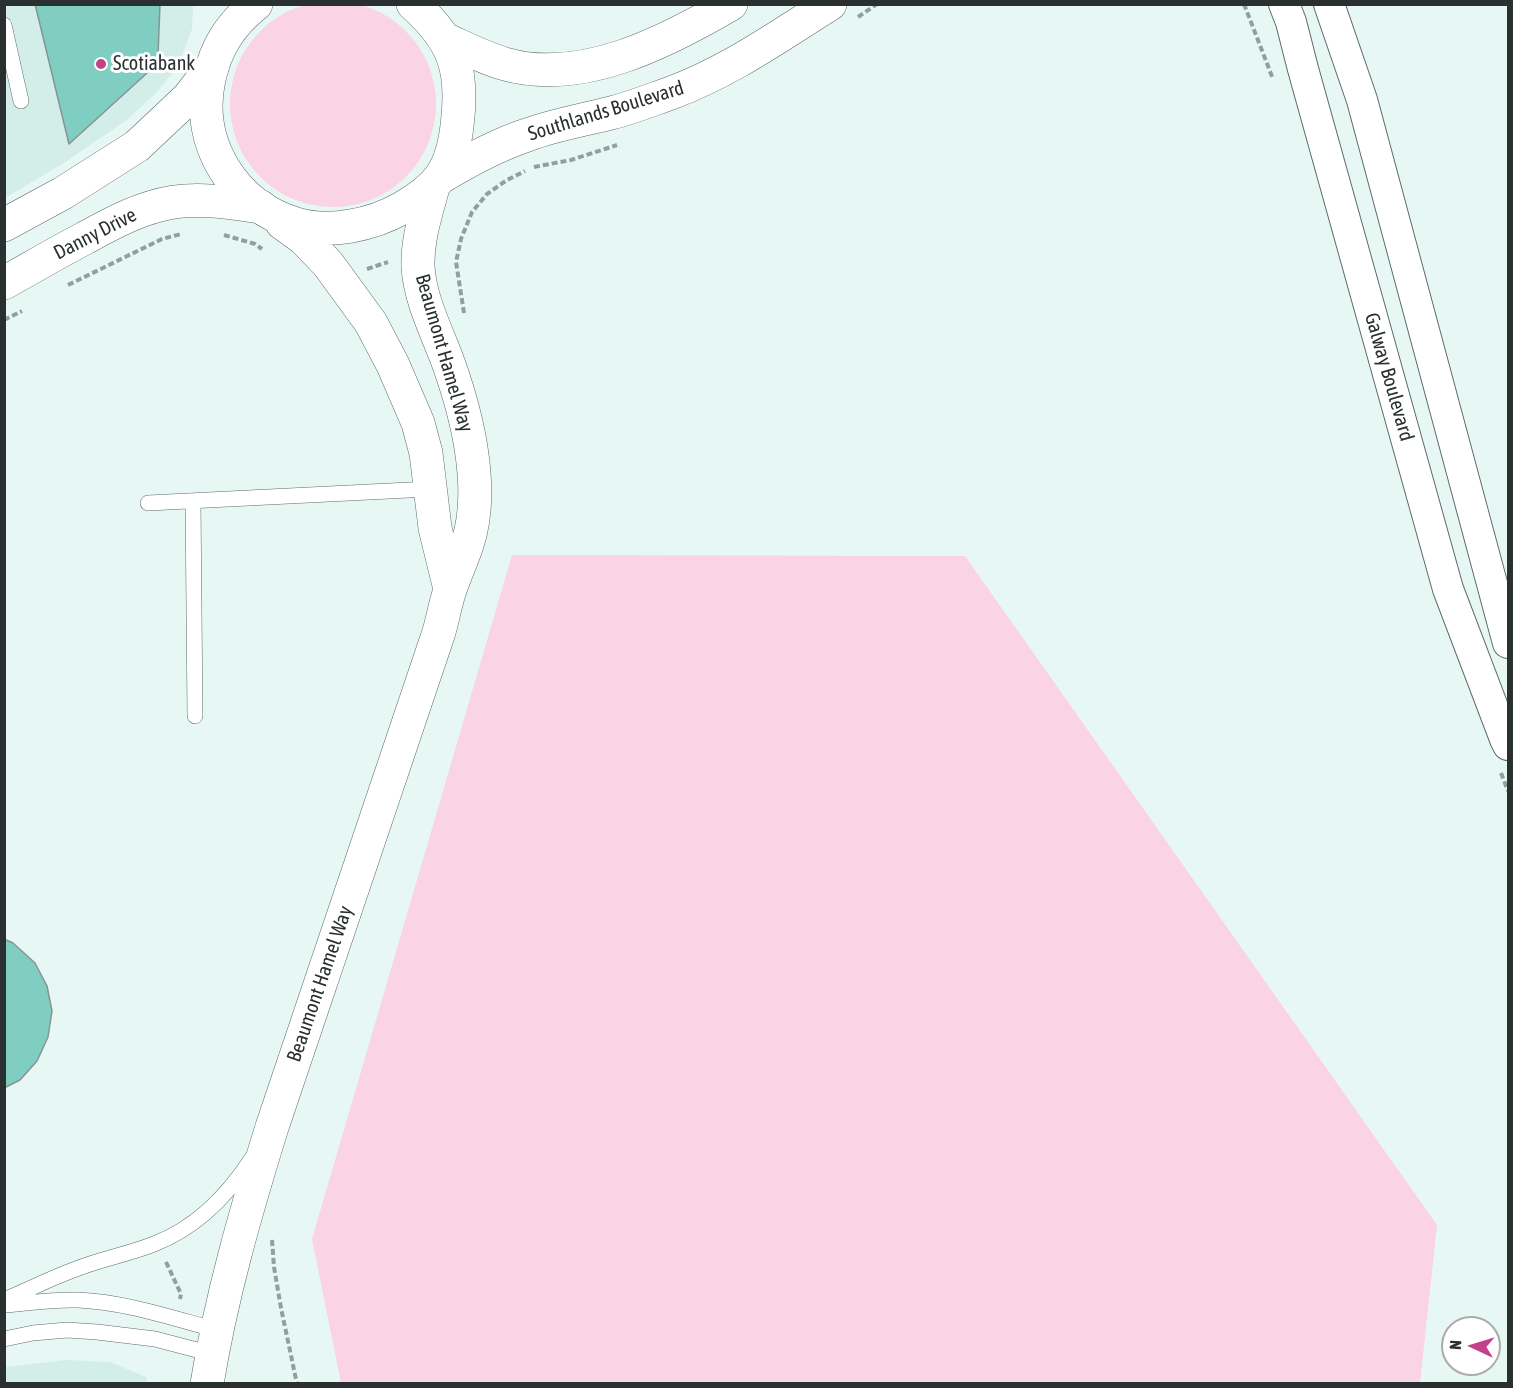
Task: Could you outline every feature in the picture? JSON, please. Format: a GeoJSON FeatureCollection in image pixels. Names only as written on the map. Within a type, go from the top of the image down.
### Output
{"type":"FeatureCollection","features":[{"type":"Feature","properties":{"kind":"main road"},"geometry":{"type":"LineString","coordinates":[[223,4],[217,53],[206,92],[209,135],[218,159],[230,179],[245,196],[266,211]]}},
{"type":"Feature","properties":{"kind":"main road"},"geometry":{"type":"LineString","coordinates":[[4,225],[63,193],[137,146],[188,98],[244,14],[256,4]]}},
{"type":"Feature","properties":{"kind":"main road"},"geometry":{"type":"LineString","coordinates":[[413,4],[445,39],[478,55],[531,69],[585,67],[613,60],[645,48],[730,4]]}},
{"type":"Feature","properties":{"kind":"main road","name":"Southlands Boulevard"},"geometry":{"type":"LineString","coordinates":[[266,211],[297,225],[319,228],[345,227],[390,215],[471,159],[513,140],[548,128],[614,113],[674,92],[768,45],[830,4]]}},
{"type":"Feature","properties":{"kind":"main road","name":"Beaumont Hamel Way"},"geometry":{"type":"LineString","coordinates":[[212,1356],[248,1205],[272,1127],[438,635],[450,590],[468,543],[475,509],[469,429],[427,309],[418,270],[422,227],[437,182],[451,154],[457,129],[460,100],[458,69],[445,39]]}},
{"type":"Feature","properties":{"kind":"main road","name":"Danny Drive"},"geometry":{"type":"LineString","coordinates":[[4,283],[106,226],[132,213],[153,207],[174,202],[212,200],[266,211]]}},
{"type":"Feature","properties":{"kind":"main road","name":"Beaumont Hamel Way"},"geometry":{"type":"LineString","coordinates":[[266,211],[304,239],[328,264],[371,323],[393,365],[418,423],[426,453],[435,528],[450,590]]}},
{"type":"Feature","properties":{"kind":"street","name":"Galway Boulevard"},"geometry":{"type":"LineString","coordinates":[[1284,4],[1291,22],[1448,589],[1509,745]]}},
{"type":"Feature","properties":{"kind":"street"},"geometry":{"type":"LineString","coordinates":[[1329,4],[1362,100],[1509,644]]}},
{"type":"Feature","properties":{"kind":"lane"},"geometry":{"type":"LineString","coordinates":[[4,25],[21,101]]}},
{"type":"Feature","properties":{"kind":"lane"},"geometry":{"type":"LineString","coordinates":[[148,503],[429,489]]}},
{"type":"Feature","properties":{"kind":"lane"},"geometry":{"type":"LineString","coordinates":[[193,501],[195,716]]}},
{"type":"Feature","properties":{"kind":"lane"},"geometry":{"type":"LineString","coordinates":[[4,1300],[76,1268],[153,1245],[190,1225],[224,1195],[244,1170],[272,1127]]}},
{"type":"Feature","properties":{"kind":"lane"},"geometry":{"type":"LineString","coordinates":[[4,1305],[78,1300],[121,1306],[212,1356]]}},
{"type":"Feature","properties":{"kind":"lane"},"geometry":{"type":"LineString","coordinates":[[4,1339],[33,1333],[87,1331],[155,1339],[212,1356]]}},
{"type":"Feature","properties":{"kind":"path"},"geometry":{"type":"LineString","coordinates":[[456,262],[461,239],[472,213],[487,194],[530,168],[571,160],[625,143]]}},
{"type":"Feature","properties":{"kind":"path"},"geometry":{"type":"LineString","coordinates":[[61,289],[162,239],[185,233]]}},
{"type":"Feature","properties":{"kind":"path"},"geometry":{"type":"LineString","coordinates":[[223,235],[255,243],[263,250]]}},
{"type":"Feature","properties":{"kind":"path"},"geometry":{"type":"LineString","coordinates":[[364,272],[369,268],[389,262]]}},
{"type":"Feature","properties":{"kind":"path"},"geometry":{"type":"LineString","coordinates":[[4,321],[27,308]]}},
{"type":"Feature","properties":{"kind":"path"},"geometry":{"type":"LineString","coordinates":[[273,1232],[274,1267],[297,1383]]}},
{"type":"Feature","properties":{"kind":"path"},"geometry":{"type":"LineString","coordinates":[[164,1259],[181,1294],[179,1305]]}},
{"type":"Feature","properties":{"kind":"shaded area"},"geometry":{"type":"Polygon","coordinates":[[[323,1],[343,1],[363,5],[382,13],[399,24],[413,38],[432,74],[436,104],[432,134],[424,153],[413,170],[399,184],[363,203],[343,207],[323,207],[303,203],[284,195],[267,184],[253,170],[234,134],[230,114],[230,94],[234,74],[242,55],[253,38],[267,24],[303,5],[323,1]]]}},
{"type":"Feature","properties":{"kind":"shaded area"},"geometry":{"type":"Polygon","coordinates":[[[4,5],[193,5],[192,29],[179,64],[158,91],[127,120],[62,164],[5,198],[4,5]]]}},
{"type":"Feature","properties":{"kind":"shaded area"},"geometry":{"type":"Polygon","coordinates":[[[512,555],[965,556],[1437,1225],[1420,1383],[341,1383],[312,1239],[512,555]]]}},
{"type":"Feature","properties":{"kind":"shaded area"},"geometry":{"type":"Polygon","coordinates":[[[66,1360],[110,1362],[146,1377],[148,1383],[5,1383],[5,1367],[66,1360]]]}},
{"type":"Feature","properties":{"kind":"building","name":"Scotiabank"},"geometry":{"type":"Polygon","coordinates":[[[35,4],[160,4],[158,55],[146,74],[69,144],[35,4]]]}},
{"type":"Feature","properties":{"kind":"building"},"geometry":{"type":"Polygon","coordinates":[[[4,939],[13,943],[35,963],[47,986],[52,1011],[48,1037],[37,1061],[20,1080],[4,1088],[4,939]]]}},
{"type":"Feature","properties":{"kind":"place","name":"Scotiabank"},"geometry":{"type":"Point","coordinates":[101,64]}}]}
